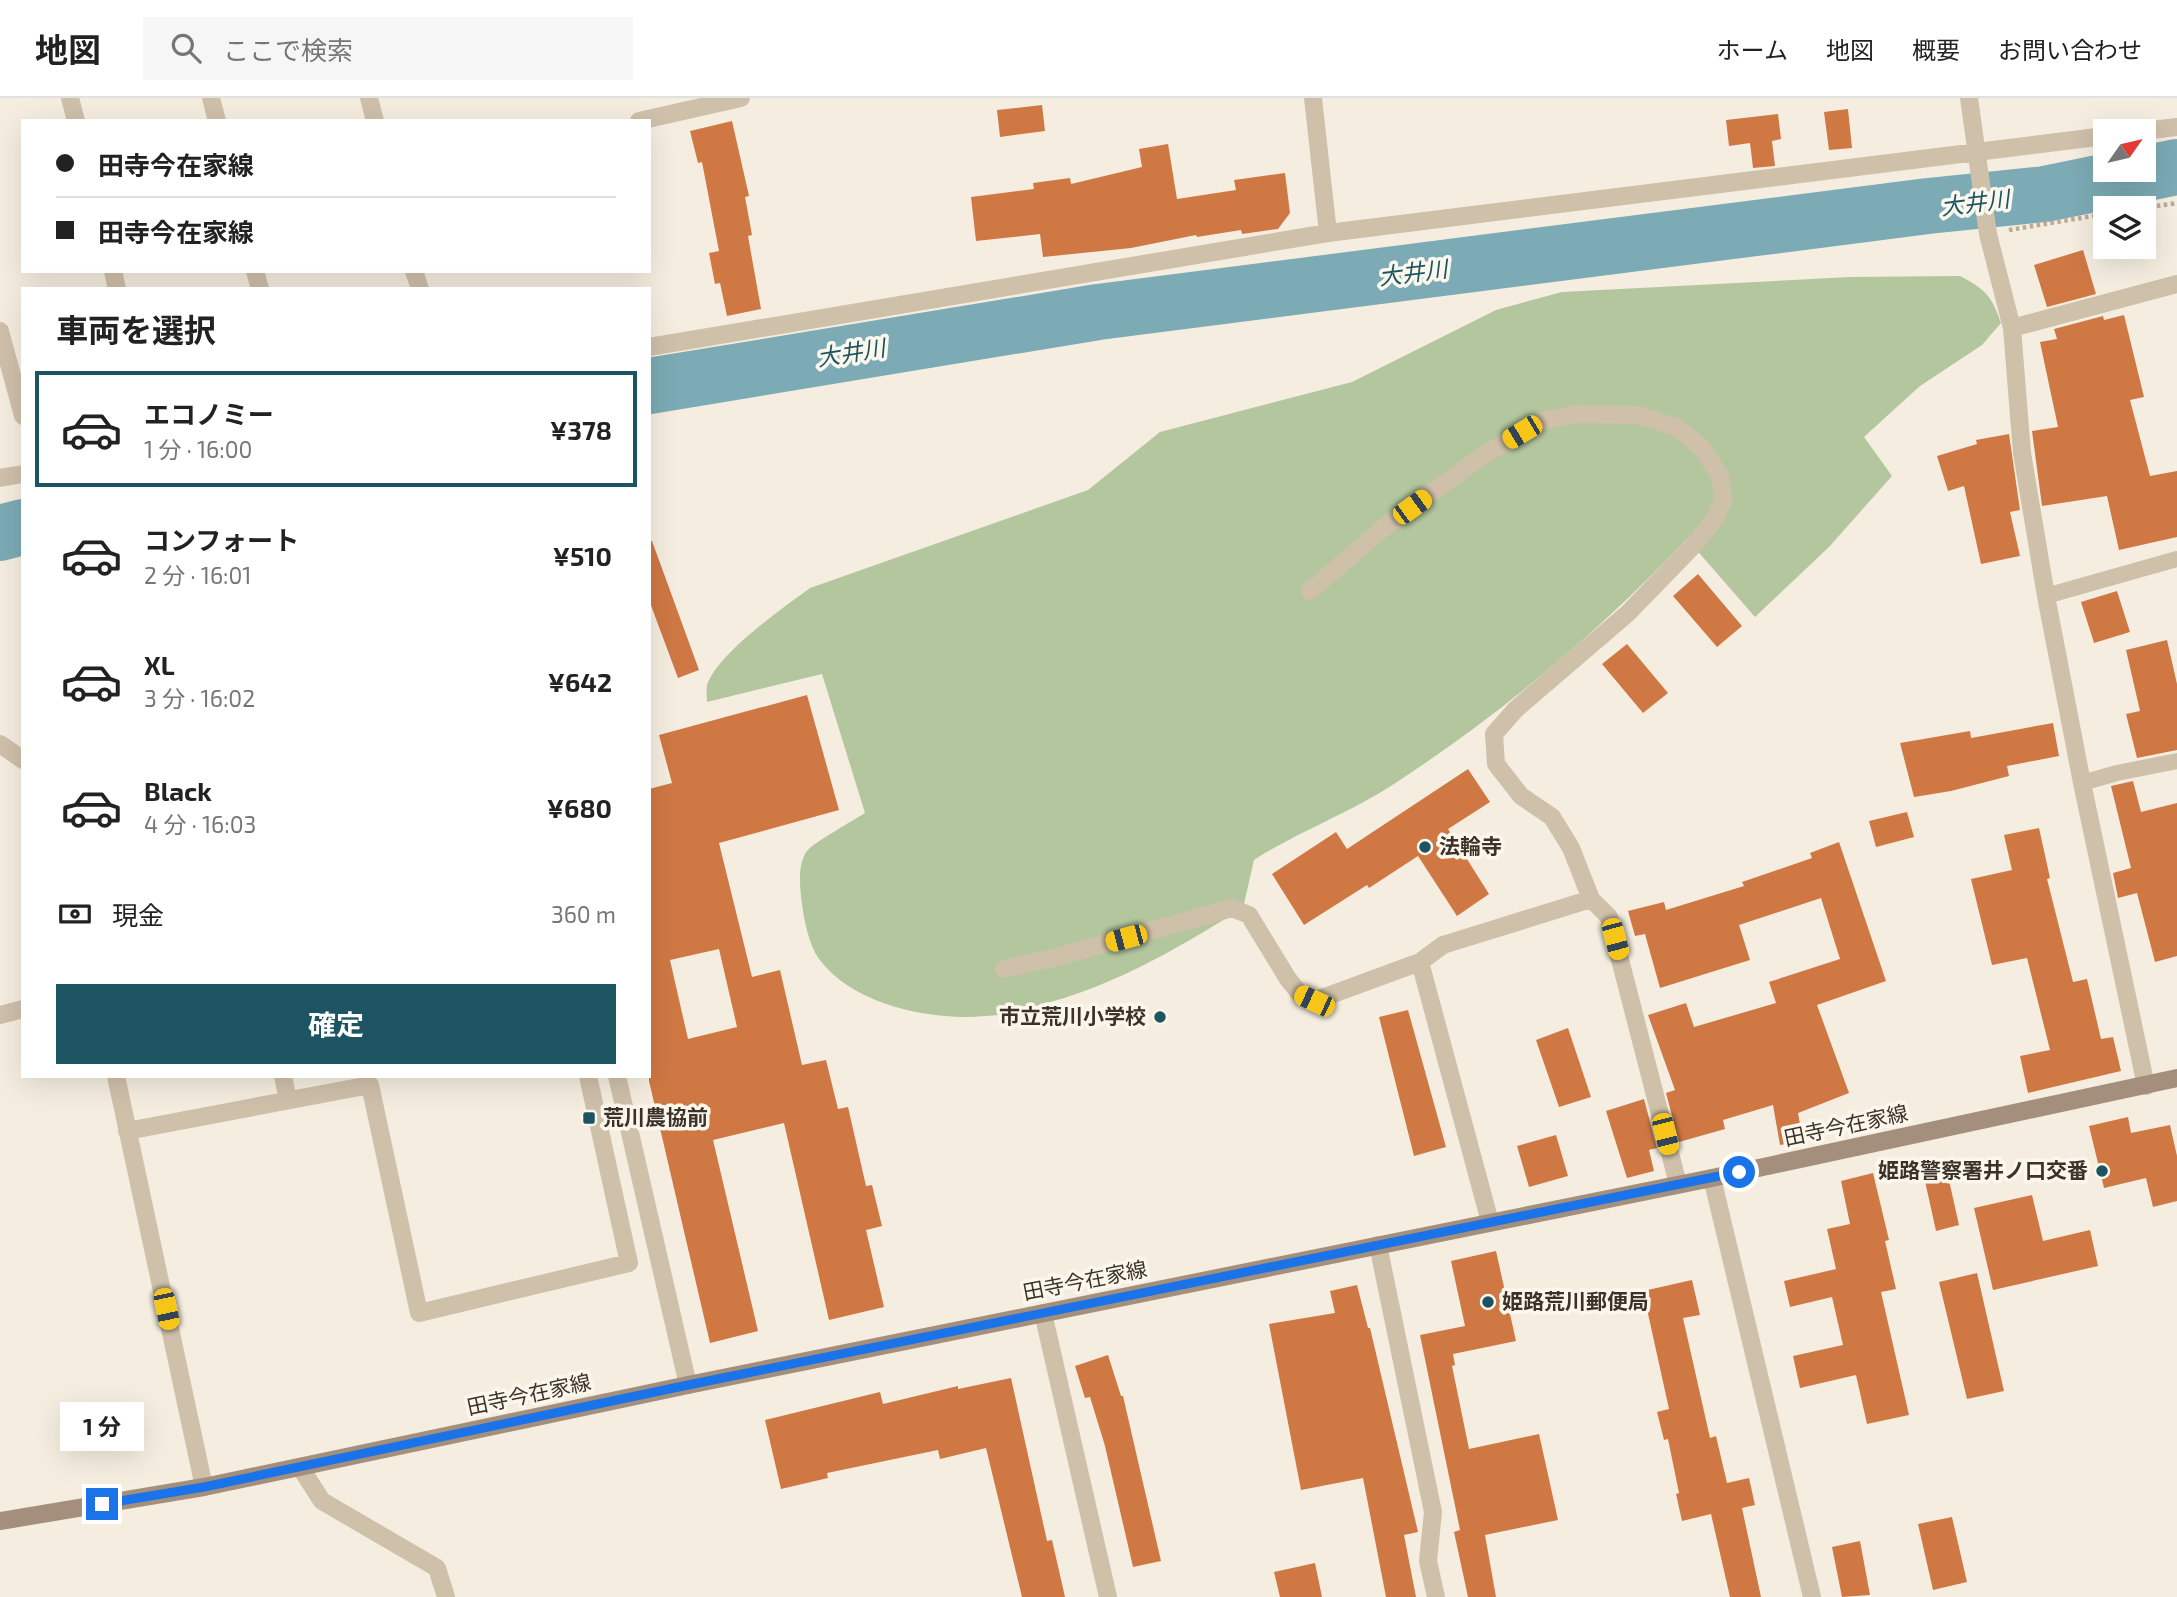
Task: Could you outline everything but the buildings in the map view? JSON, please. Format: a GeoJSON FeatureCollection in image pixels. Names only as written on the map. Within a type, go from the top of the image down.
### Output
{"type":"FeatureCollection","features":[{"type":"Feature","properties":{"kind":"main road","name":"田寺今在家線"},"geometry":{"type":"LineString","coordinates":[[0,1521],[204,1487],[688,1385],[1712,1178],[2177,1078]]}},
{"type":"Feature","properties":{"kind":"street"},"geometry":{"type":"LineString","coordinates":[[70,98],[75,119]]}},
{"type":"Feature","properties":{"kind":"street"},"geometry":{"type":"LineString","coordinates":[[211,98],[216,119]]}},
{"type":"Feature","properties":{"kind":"street"},"geometry":{"type":"LineString","coordinates":[[369,98],[374,119]]}},
{"type":"Feature","properties":{"kind":"street"},"geometry":{"type":"LineString","coordinates":[[648,119],[741,98]]}},
{"type":"Feature","properties":{"kind":"street"},"geometry":{"type":"LineString","coordinates":[[1313,98],[1328,233]]}},
{"type":"Feature","properties":{"kind":"street"},"geometry":{"type":"LineString","coordinates":[[1969,98],[1988,234],[2012,328],[2022,453],[2046,596],[2082,783],[2146,1086]]}},
{"type":"Feature","properties":{"kind":"street"},"geometry":{"type":"LineString","coordinates":[[2156,129],[2177,127]]}},
{"type":"Feature","properties":{"kind":"street"},"geometry":{"type":"LineString","coordinates":[[651,347],[1328,233],[2093,137]]}},
{"type":"Feature","properties":{"kind":"street"},"geometry":{"type":"LineString","coordinates":[[2012,328],[2177,284]]}},
{"type":"Feature","properties":{"kind":"street"},"geometry":{"type":"LineString","coordinates":[[0,331],[21,409]]}},
{"type":"Feature","properties":{"kind":"street"},"geometry":{"type":"LineString","coordinates":[[1310,591],[1381,530],[1428,495],[1484,455],[1541,421],[1577,414],[1638,415],[1676,427],[1700,447],[1720,476],[1723,500],[1716,517],[1695,544],[1627,614],[1516,709],[1494,734],[1496,764],[1521,796],[1552,817],[1571,848],[1591,899],[1609,917],[1678,1184]]}},
{"type":"Feature","properties":{"kind":"street"},"geometry":{"type":"LineString","coordinates":[[0,478],[21,474]]}},
{"type":"Feature","properties":{"kind":"street"},"geometry":{"type":"LineString","coordinates":[[0,744],[21,759]]}},
{"type":"Feature","properties":{"kind":"street"},"geometry":{"type":"LineString","coordinates":[[1004,969],[1232,908],[1249,915],[1288,979],[1301,995],[1314,1001],[1420,962],[1443,945],[1591,899]]}},
{"type":"Feature","properties":{"kind":"street"},"geometry":{"type":"LineString","coordinates":[[1420,962],[1490,1223]]}},
{"type":"Feature","properties":{"kind":"street"},"geometry":{"type":"LineString","coordinates":[[0,1015],[21,1010]]}},
{"type":"Feature","properties":{"kind":"street"},"geometry":{"type":"LineString","coordinates":[[116,1078],[204,1487]]}},
{"type":"Feature","properties":{"kind":"street"},"geometry":{"type":"LineString","coordinates":[[283,1078],[288,1100]]}},
{"type":"Feature","properties":{"kind":"street"},"geometry":{"type":"LineString","coordinates":[[127,1131],[370,1085],[419,1313],[629,1264],[588,1078]]}},
{"type":"Feature","properties":{"kind":"street"},"geometry":{"type":"LineString","coordinates":[[617,1078],[688,1385]]}},
{"type":"Feature","properties":{"kind":"street"},"geometry":{"type":"LineString","coordinates":[[1712,1178],[1812,1597]]}},
{"type":"Feature","properties":{"kind":"street"},"geometry":{"type":"LineString","coordinates":[[1378,1245],[1433,1512],[1428,1561],[1436,1597]]}},
{"type":"Feature","properties":{"kind":"street"},"geometry":{"type":"LineString","coordinates":[[1043,1313],[1108,1597]]}},
{"type":"Feature","properties":{"kind":"street"},"geometry":{"type":"LineString","coordinates":[[300,1467],[322,1501],[437,1568],[446,1597]]}},
{"type":"Feature","properties":{"kind":"lane"},"geometry":{"type":"LineString","coordinates":[[2046,596],[2177,559]]}},
{"type":"Feature","properties":{"kind":"lane"},"geometry":{"type":"LineString","coordinates":[[2082,783],[2177,761]]}},
{"type":"Feature","properties":{"kind":"path"},"geometry":{"type":"LineString","coordinates":[[2156,206],[2177,203]]}},
{"type":"Feature","properties":{"kind":"path"},"geometry":{"type":"LineString","coordinates":[[1988,234],[2093,217]]}},
{"type":"Feature","properties":{"kind":"green space"},"geometry":{"type":"Polygon","coordinates":[[[1960,276],[1986,294],[2001,323],[1982,345],[1920,386],[1864,437],[1892,476],[1829,547],[1755,617],[1687,539],[1584,639],[1473,729],[1394,784],[1254,860],[1243,908],[1164,955],[1080,993],[994,1015],[941,1016],[894,1007],[872,999],[834,975],[815,953],[807,932],[801,898],[800,877],[804,856],[817,843],[865,813],[822,674],[707,702],[707,685],[724,659],[768,619],[810,588],[1088,490],[1160,432],[1352,382],[1496,310],[1562,292],[1850,277],[1960,276]]]}},
{"type":"Feature","properties":{"kind":"waterway","name":"大井川"},"geometry":{"type":"LineString","coordinates":[[651,386],[1098,312],[1928,206],[2045,194],[2177,167]]}},
{"type":"Feature","properties":{"kind":"waterway","name":"大井川"},"geometry":{"type":"LineString","coordinates":[[0,533],[21,528]]}},
{"type":"Feature","properties":{"kind":"place","name":"法輪寺"},"geometry":{"type":"Point","coordinates":[1425,847]}},
{"type":"Feature","properties":{"kind":"place","name":"市立荒川小学校"},"geometry":{"type":"Point","coordinates":[1160,1017]}},
{"type":"Feature","properties":{"kind":"place","name":"荒川農協前"},"geometry":{"type":"Point","coordinates":[589,1118]}},
{"type":"Feature","properties":{"kind":"place","name":"姫路警察署井ノ口交番"},"geometry":{"type":"Point","coordinates":[2102,1171]}},
{"type":"Feature","properties":{"kind":"place","name":"姫路荒川郵便局"},"geometry":{"type":"Point","coordinates":[1488,1302]}},
{"type":"Feature","properties":{"kind":"route"},"geometry":{"type":"LineString","coordinates":[[102,1504],[204,1487],[688,1385],[1739,1172]]}}]}
